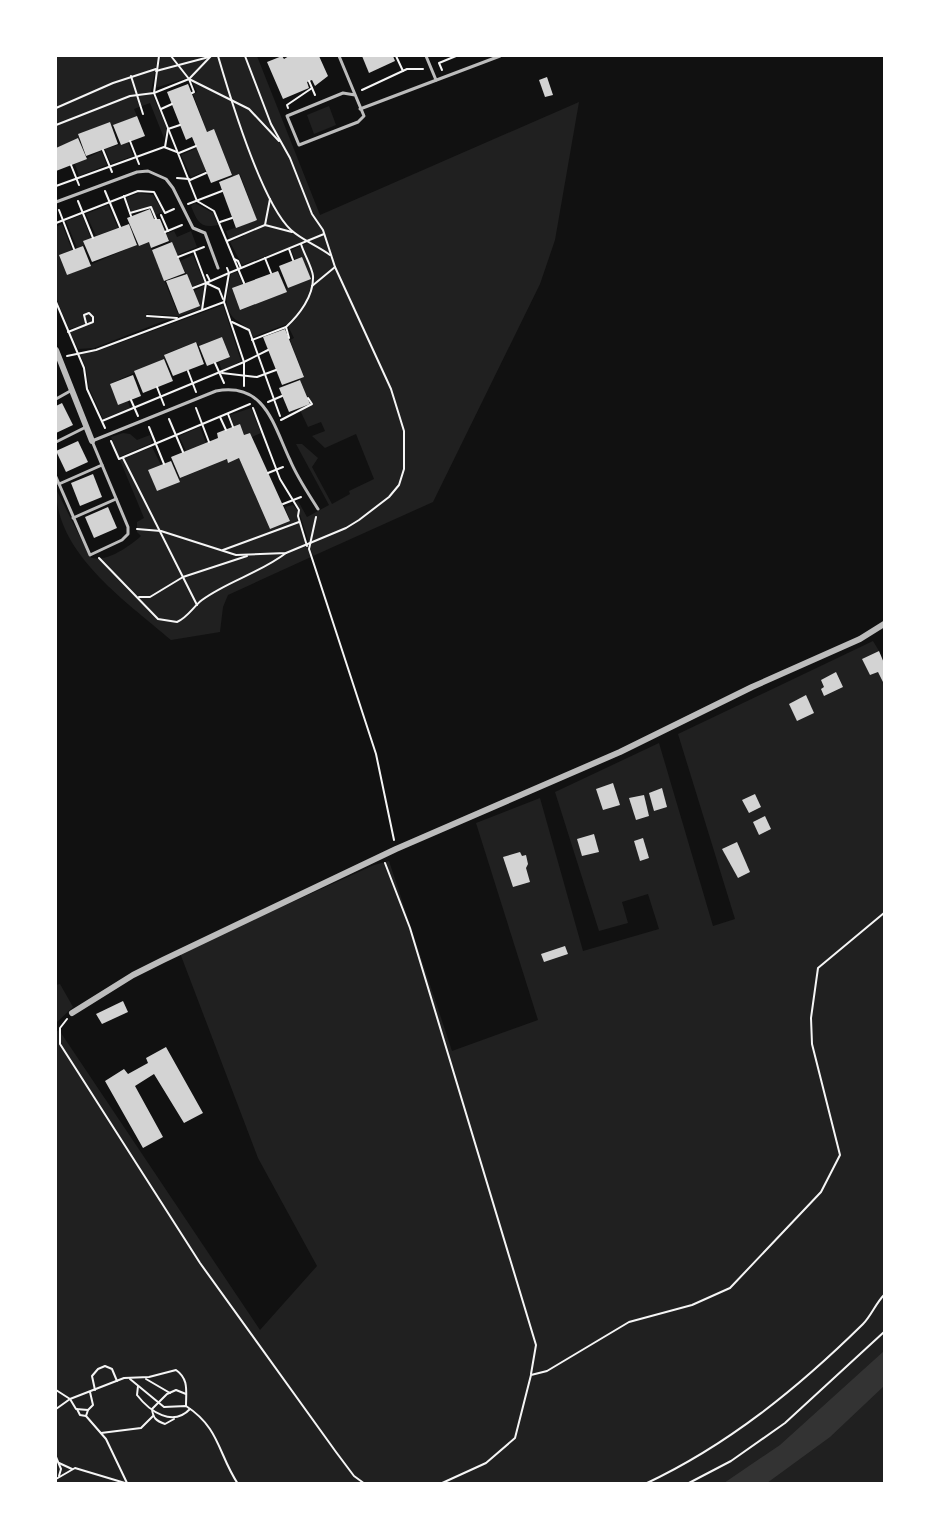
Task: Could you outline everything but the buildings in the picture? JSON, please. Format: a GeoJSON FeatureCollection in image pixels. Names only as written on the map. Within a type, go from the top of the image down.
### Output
{"type":"FeatureCollection","features":[{"type":"Feature","properties":{"kind":"street"},"geometry":{"type":"LineString","coordinates":[[56,354],[88,426],[92,441]]}},
{"type":"Feature","properties":{"kind":"street"},"geometry":{"type":"LineString","coordinates":[[72,1013],[132,975],[382,855],[620,752],[752,687],[860,639],[885,624]]}},
{"type":"Feature","properties":{"kind":"lane"},"geometry":{"type":"LineString","coordinates":[[339,56],[364,116],[358,122],[299,146],[287,116],[343,93],[355,95]]}},
{"type":"Feature","properties":{"kind":"lane"},"geometry":{"type":"LineString","coordinates":[[426,56],[436,80]]}},
{"type":"Feature","properties":{"kind":"lane"},"geometry":{"type":"LineString","coordinates":[[360,109],[500,56]]}},
{"type":"Feature","properties":{"kind":"lane"},"geometry":{"type":"LineString","coordinates":[[56,202],[141,172],[157,174],[168,181],[183,206],[189,223],[205,233],[218,268]]}},
{"type":"Feature","properties":{"kind":"lane"},"geometry":{"type":"LineString","coordinates":[[56,477],[90,555],[122,540],[128,531],[92,441],[216,391],[229,388],[254,396],[267,411],[290,461],[318,509]]}},
{"type":"Feature","properties":{"kind":"lane"},"geometry":{"type":"LineString","coordinates":[[56,399],[72,390]]}},
{"type":"Feature","properties":{"kind":"lane"},"geometry":{"type":"LineString","coordinates":[[56,442],[88,426]]}},
{"type":"Feature","properties":{"kind":"lane"},"geometry":{"type":"LineString","coordinates":[[59,484],[102,465]]}},
{"type":"Feature","properties":{"kind":"lane"},"geometry":{"type":"LineString","coordinates":[[73,518],[116,499]]}},
{"type":"Feature","properties":{"kind":"path"},"geometry":{"type":"LineString","coordinates":[[159,56],[154,93],[197,201],[214,211],[240,269],[244,284]]}},
{"type":"Feature","properties":{"kind":"path"},"geometry":{"type":"LineString","coordinates":[[171,56],[189,79],[249,109],[284,147]]}},
{"type":"Feature","properties":{"kind":"path"},"geometry":{"type":"LineString","coordinates":[[56,108],[131,76],[210,56]]}},
{"type":"Feature","properties":{"kind":"path"},"geometry":{"type":"LineString","coordinates":[[56,125],[135,95],[154,93],[189,79],[210,56]]}},
{"type":"Feature","properties":{"kind":"path"},"geometry":{"type":"LineString","coordinates":[[218,56],[231,101],[270,198],[293,232]]}},
{"type":"Feature","properties":{"kind":"path"},"geometry":{"type":"LineString","coordinates":[[94,554],[158,619],[169,622],[183,619],[197,605],[286,553],[308,546],[346,528],[389,497],[399,485],[404,469],[400,414],[372,342],[330,256],[324,234],[312,214],[284,147],[271,124],[245,56]]}},
{"type":"Feature","properties":{"kind":"path"},"geometry":{"type":"LineString","coordinates":[[396,56],[403,70]]}},
{"type":"Feature","properties":{"kind":"path"},"geometry":{"type":"LineString","coordinates":[[436,80],[442,71],[439,63],[456,56]]}},
{"type":"Feature","properties":{"kind":"path"},"geometry":{"type":"LineString","coordinates":[[362,90],[403,70],[423,69],[429,82]]}},
{"type":"Feature","properties":{"kind":"path"},"geometry":{"type":"LineString","coordinates":[[131,76],[135,95],[143,114]]}},
{"type":"Feature","properties":{"kind":"path"},"geometry":{"type":"LineString","coordinates":[[189,79],[194,92],[192,93]]}},
{"type":"Feature","properties":{"kind":"path"},"geometry":{"type":"LineString","coordinates":[[309,81],[315,96]]}},
{"type":"Feature","properties":{"kind":"path"},"geometry":{"type":"LineString","coordinates":[[160,109],[172,104]]}},
{"type":"Feature","properties":{"kind":"path"},"geometry":{"type":"LineString","coordinates":[[168,129],[180,125]]}},
{"type":"Feature","properties":{"kind":"path"},"geometry":{"type":"LineString","coordinates":[[164,147],[168,129]]}},
{"type":"Feature","properties":{"kind":"path"},"geometry":{"type":"LineString","coordinates":[[130,141],[136,157]]}},
{"type":"Feature","properties":{"kind":"path"},"geometry":{"type":"LineString","coordinates":[[56,186],[164,147],[178,153],[196,146]]}},
{"type":"Feature","properties":{"kind":"path"},"geometry":{"type":"LineString","coordinates":[[103,150],[110,166]]}},
{"type":"Feature","properties":{"kind":"path"},"geometry":{"type":"LineString","coordinates":[[71,165],[76,179]]}},
{"type":"Feature","properties":{"kind":"path"},"geometry":{"type":"LineString","coordinates":[[168,181],[176,178],[189,180],[206,173]]}},
{"type":"Feature","properties":{"kind":"path"},"geometry":{"type":"LineString","coordinates":[[56,223],[138,191],[154,192],[163,214],[166,231],[189,223]]}},
{"type":"Feature","properties":{"kind":"path"},"geometry":{"type":"LineString","coordinates":[[190,203],[222,191]]}},
{"type":"Feature","properties":{"kind":"path"},"geometry":{"type":"LineString","coordinates":[[76,195],[93,238]]}},
{"type":"Feature","properties":{"kind":"path"},"geometry":{"type":"LineString","coordinates":[[124,196],[131,215],[151,207],[155,218],[183,206]]}},
{"type":"Feature","properties":{"kind":"path"},"geometry":{"type":"LineString","coordinates":[[265,225],[270,198]]}},
{"type":"Feature","properties":{"kind":"path"},"geometry":{"type":"LineString","coordinates":[[56,202],[74,249]]}},
{"type":"Feature","properties":{"kind":"path"},"geometry":{"type":"LineString","coordinates":[[110,202],[120,227]]}},
{"type":"Feature","properties":{"kind":"path"},"geometry":{"type":"LineString","coordinates":[[215,227],[232,218]]}},
{"type":"Feature","properties":{"kind":"path"},"geometry":{"type":"LineString","coordinates":[[227,241],[265,225],[293,232],[330,256]]}},
{"type":"Feature","properties":{"kind":"path"},"geometry":{"type":"LineString","coordinates":[[193,288],[324,234]]}},
{"type":"Feature","properties":{"kind":"path"},"geometry":{"type":"LineString","coordinates":[[252,340],[286,327],[300,315],[313,275],[301,244]]}},
{"type":"Feature","properties":{"kind":"path"},"geometry":{"type":"LineString","coordinates":[[178,257],[210,245]]}},
{"type":"Feature","properties":{"kind":"path"},"geometry":{"type":"LineString","coordinates":[[289,249],[293,260]]}},
{"type":"Feature","properties":{"kind":"path"},"geometry":{"type":"LineString","coordinates":[[194,251],[208,282],[219,290],[232,322],[244,362],[244,384]]}},
{"type":"Feature","properties":{"kind":"path"},"geometry":{"type":"LineString","coordinates":[[265,258],[271,273]]}},
{"type":"Feature","properties":{"kind":"path"},"geometry":{"type":"LineString","coordinates":[[311,286],[335,267]]}},
{"type":"Feature","properties":{"kind":"path"},"geometry":{"type":"LineString","coordinates":[[223,301],[229,273],[227,268]]}},
{"type":"Feature","properties":{"kind":"path"},"geometry":{"type":"LineString","coordinates":[[202,310],[208,282],[207,275]]}},
{"type":"Feature","properties":{"kind":"path"},"geometry":{"type":"LineString","coordinates":[[77,352],[96,350],[223,301]]}},
{"type":"Feature","properties":{"kind":"path"},"geometry":{"type":"LineString","coordinates":[[56,303],[84,368],[87,389],[105,428]]}},
{"type":"Feature","properties":{"kind":"path"},"geometry":{"type":"LineString","coordinates":[[147,316],[177,318]]}},
{"type":"Feature","properties":{"kind":"path"},"geometry":{"type":"LineString","coordinates":[[232,322],[249,330],[283,426]]}},
{"type":"Feature","properties":{"kind":"path"},"geometry":{"type":"LineString","coordinates":[[68,332],[86,323]]}},
{"type":"Feature","properties":{"kind":"path"},"geometry":{"type":"LineString","coordinates":[[286,327],[289,338]]}},
{"type":"Feature","properties":{"kind":"path"},"geometry":{"type":"LineString","coordinates":[[102,421],[194,386],[268,350]]}},
{"type":"Feature","properties":{"kind":"path"},"geometry":{"type":"LineString","coordinates":[[215,363],[224,385]]}},
{"type":"Feature","properties":{"kind":"path"},"geometry":{"type":"LineString","coordinates":[[221,373],[257,377],[276,370]]}},
{"type":"Feature","properties":{"kind":"path"},"geometry":{"type":"LineString","coordinates":[[188,371],[194,386]]}},
{"type":"Feature","properties":{"kind":"path"},"geometry":{"type":"LineString","coordinates":[[157,387],[164,405]]}},
{"type":"Feature","properties":{"kind":"path"},"geometry":{"type":"LineString","coordinates":[[254,396],[251,404],[277,470],[299,510],[300,521],[376,754],[396,849]]}},
{"type":"Feature","properties":{"kind":"path"},"geometry":{"type":"LineString","coordinates":[[270,401],[282,396]]}},
{"type":"Feature","properties":{"kind":"path"},"geometry":{"type":"LineString","coordinates":[[281,420],[312,404],[308,398]]}},
{"type":"Feature","properties":{"kind":"path"},"geometry":{"type":"LineString","coordinates":[[131,400],[138,416]]}},
{"type":"Feature","properties":{"kind":"path"},"geometry":{"type":"LineString","coordinates":[[108,434],[119,459],[251,404]]}},
{"type":"Feature","properties":{"kind":"path"},"geometry":{"type":"LineString","coordinates":[[166,411],[183,452]]}},
{"type":"Feature","properties":{"kind":"path"},"geometry":{"type":"LineString","coordinates":[[228,414],[233,427]]}},
{"type":"Feature","properties":{"kind":"path"},"geometry":{"type":"LineString","coordinates":[[200,417],[210,442]]}},
{"type":"Feature","properties":{"kind":"path"},"geometry":{"type":"LineString","coordinates":[[220,417],[226,430]]}},
{"type":"Feature","properties":{"kind":"path"},"geometry":{"type":"LineString","coordinates":[[153,437],[164,464]]}},
{"type":"Feature","properties":{"kind":"path"},"geometry":{"type":"LineString","coordinates":[[123,458],[197,605]]}},
{"type":"Feature","properties":{"kind":"path"},"geometry":{"type":"LineString","coordinates":[[268,473],[277,470]]}},
{"type":"Feature","properties":{"kind":"path"},"geometry":{"type":"LineString","coordinates":[[283,504],[292,500]]}},
{"type":"Feature","properties":{"kind":"path"},"geometry":{"type":"LineString","coordinates":[[308,546],[318,509]]}},
{"type":"Feature","properties":{"kind":"path"},"geometry":{"type":"LineString","coordinates":[[223,550],[300,521]]}},
{"type":"Feature","properties":{"kind":"path"},"geometry":{"type":"LineString","coordinates":[[128,531],[137,529],[161,531],[236,555],[286,553]]}},
{"type":"Feature","properties":{"kind":"path"},"geometry":{"type":"LineString","coordinates":[[137,597],[150,597],[183,577],[252,555]]}},
{"type":"Feature","properties":{"kind":"path"},"geometry":{"type":"LineString","coordinates":[[382,855],[410,928],[536,1345],[515,1438],[486,1463],[440,1484]]}},
{"type":"Feature","properties":{"kind":"path"},"geometry":{"type":"LineString","coordinates":[[531,1375],[547,1371],[629,1322],[692,1305],[730,1288],[822,1192],[840,1155],[812,1044],[811,1018],[818,968],[885,913]]}},
{"type":"Feature","properties":{"kind":"path"},"geometry":{"type":"LineString","coordinates":[[72,1013],[60,1028],[60,1044],[200,1263],[342,1460],[354,1476],[365,1484]]}},
{"type":"Feature","properties":{"kind":"path"},"geometry":{"type":"LineString","coordinates":[[645,1484],[673,1471],[737,1433],[791,1391],[865,1322],[885,1295]]}},
{"type":"Feature","properties":{"kind":"path"},"geometry":{"type":"LineString","coordinates":[[687,1484],[731,1461],[785,1424],[885,1332]]}},
{"type":"Feature","properties":{"kind":"path"},"geometry":{"type":"LineString","coordinates":[[95,1390],[92,1376],[98,1369],[105,1366],[112,1369],[117,1381]]}},
{"type":"Feature","properties":{"kind":"path"},"geometry":{"type":"LineString","coordinates":[[56,1409],[70,1399],[117,1381],[144,1378],[176,1370],[183,1375],[186,1406]]}},
{"type":"Feature","properties":{"kind":"path"},"geometry":{"type":"LineString","coordinates":[[144,1378],[170,1393]]}},
{"type":"Feature","properties":{"kind":"path"},"geometry":{"type":"LineString","coordinates":[[130,1379],[164,1407],[186,1406],[205,1422],[238,1484]]}},
{"type":"Feature","properties":{"kind":"path"},"geometry":{"type":"LineString","coordinates":[[138,1386],[137,1395],[152,1409],[174,1419]]}},
{"type":"Feature","properties":{"kind":"path"},"geometry":{"type":"LineString","coordinates":[[56,1390],[70,1399],[80,1415],[86,1416],[101,1433],[127,1484]]}},
{"type":"Feature","properties":{"kind":"path"},"geometry":{"type":"LineString","coordinates":[[186,1394],[176,1390],[170,1393],[157,1402],[152,1409],[153,1416],[158,1422],[165,1424],[184,1416],[190,1409]]}},
{"type":"Feature","properties":{"kind":"path"},"geometry":{"type":"LineString","coordinates":[[86,1416],[93,1405],[90,1392]]}},
{"type":"Feature","properties":{"kind":"path"},"geometry":{"type":"LineString","coordinates":[[76,1408],[88,1410]]}},
{"type":"Feature","properties":{"kind":"path"},"geometry":{"type":"LineString","coordinates":[[101,1433],[141,1428],[153,1416]]}},
{"type":"Feature","properties":{"kind":"path"},"geometry":{"type":"LineString","coordinates":[[56,1457],[59,1463],[59,1476]]}},
{"type":"Feature","properties":{"kind":"path"},"geometry":{"type":"LineString","coordinates":[[59,1463],[72,1469],[127,1484]]}},
{"type":"Feature","properties":{"kind":"path"},"geometry":{"type":"LineString","coordinates":[[56,1479],[72,1469]]}},
{"type":"Feature","properties":{"kind":"shaded area"},"geometry":{"type":"Polygon","coordinates":[[[56,56],[158,56],[151,91],[167,129],[164,138],[150,103],[134,109],[137,116],[112,126],[110,122],[78,134],[80,138],[56,148],[56,56]]]}},
{"type":"Feature","properties":{"kind":"shaded area"},"geometry":{"type":"Polygon","coordinates":[[[161,56],[257,56],[320,215],[579,102],[555,240],[540,284],[433,502],[313,556],[296,502],[298,501],[307,517],[329,505],[296,444],[302,444],[318,458],[312,467],[332,504],[350,494],[349,491],[374,479],[356,434],[325,448],[312,436],[325,431],[321,422],[308,427],[299,408],[310,403],[299,378],[304,376],[290,340],[294,338],[287,324],[253,337],[248,329],[231,315],[227,304],[231,274],[237,272],[243,284],[232,288],[241,310],[286,292],[285,289],[310,279],[302,257],[295,259],[291,250],[308,243],[307,241],[242,265],[230,242],[244,236],[243,234],[229,239],[226,231],[257,220],[240,174],[233,177],[214,130],[207,132],[193,94],[197,92],[190,77],[155,88],[161,56]]]}},
{"type":"Feature","properties":{"kind":"shaded area"},"geometry":{"type":"Polygon","coordinates":[[[329,106],[336,125],[314,134],[307,115],[329,106]]]}},
{"type":"Feature","properties":{"kind":"shaded area"},"geometry":{"type":"Polygon","coordinates":[[[128,142],[133,156],[111,164],[105,149],[128,142]]]}},
{"type":"Feature","properties":{"kind":"shaded area"},"geometry":{"type":"Polygon","coordinates":[[[197,148],[206,171],[191,177],[181,155],[197,148]]]}},
{"type":"Feature","properties":{"kind":"shaded area"},"geometry":{"type":"Polygon","coordinates":[[[101,151],[107,165],[79,176],[75,164],[101,151]]]}},
{"type":"Feature","properties":{"kind":"shaded area"},"geometry":{"type":"Polygon","coordinates":[[[139,193],[153,195],[163,212],[155,215],[151,206],[132,213],[126,198],[139,193]]]}},
{"type":"Feature","properties":{"kind":"shaded area"},"geometry":{"type":"Polygon","coordinates":[[[195,203],[213,213],[218,225],[207,226],[200,223],[191,206],[195,203]]]}},
{"type":"Feature","properties":{"kind":"shaded area"},"geometry":{"type":"Polygon","coordinates":[[[108,205],[118,228],[96,236],[86,214],[108,205]]]}},
{"type":"Feature","properties":{"kind":"shaded area"},"geometry":{"type":"Polygon","coordinates":[[[82,215],[91,239],[85,245],[77,248],[66,221],[82,215]]]}},
{"type":"Feature","properties":{"kind":"shaded area"},"geometry":{"type":"Polygon","coordinates":[[[62,224],[72,250],[59,255],[67,275],[138,244],[139,246],[149,242],[178,314],[199,306],[194,291],[204,286],[201,309],[179,316],[146,314],[148,318],[169,319],[94,348],[78,349],[70,332],[80,326],[69,329],[56,298],[56,227],[62,224]]]}},
{"type":"Feature","properties":{"kind":"shaded area"},"geometry":{"type":"Polygon","coordinates":[[[174,231],[177,237],[191,231],[197,247],[177,255],[166,234],[174,231]]]}},
{"type":"Feature","properties":{"kind":"shaded area"},"geometry":{"type":"Polygon","coordinates":[[[193,255],[204,282],[192,287],[180,261],[193,255]]]}},
{"type":"Feature","properties":{"kind":"shaded area"},"geometry":{"type":"Polygon","coordinates":[[[223,305],[241,361],[222,371],[219,362],[230,357],[222,337],[199,346],[196,342],[165,354],[166,358],[110,384],[118,405],[128,401],[130,408],[103,419],[89,388],[86,368],[79,352],[95,352],[223,305]]]}},
{"type":"Feature","properties":{"kind":"shaded area"},"geometry":{"type":"Polygon","coordinates":[[[251,408],[261,433],[252,437],[250,433],[244,435],[240,424],[234,426],[230,415],[251,408]]]}},
{"type":"Feature","properties":{"kind":"shaded area"},"geometry":{"type":"Polygon","coordinates":[[[200,427],[206,443],[186,451],[179,436],[200,427]]]}},
{"type":"Feature","properties":{"kind":"shaded area"},"geometry":{"type":"Polygon","coordinates":[[[123,433],[130,434],[137,440],[150,435],[152,443],[119,457],[111,437],[123,433]]]}},
{"type":"Feature","properties":{"kind":"shaded area"},"geometry":{"type":"Polygon","coordinates":[[[152,447],[161,465],[148,470],[157,491],[179,482],[178,479],[227,459],[228,462],[239,458],[270,529],[290,521],[285,507],[293,505],[298,511],[311,557],[228,595],[223,607],[220,632],[171,640],[97,574],[68,535],[59,513],[56,489],[90,557],[96,559],[110,556],[130,544],[141,536],[137,532],[137,522],[144,518],[120,460],[152,447]]]}},
{"type":"Feature","properties":{"kind":"shaded area"},"geometry":{"type":"Polygon","coordinates":[[[873,641],[879,651],[862,659],[870,675],[878,672],[884,681],[884,1483],[56,1483],[56,1032],[59,1030],[260,1330],[317,1266],[258,1158],[180,953],[374,865],[389,861],[452,1051],[538,1020],[476,823],[540,798],[583,951],[659,929],[648,894],[622,902],[628,923],[599,931],[555,792],[659,743],[713,926],[735,919],[678,734],[873,641]]]}},
{"type":"Feature","properties":{"kind":"shaded area"},"geometry":{"type":"Polygon","coordinates":[[[60,984],[73,1007],[56,1023],[56,985],[60,984]]]}},
{"type":"Feature","properties":{"kind":"shaded area"},"geometry":{"type":"Polygon","coordinates":[[[884,1351],[884,1386],[830,1437],[767,1483],[724,1483],[780,1445],[884,1351]]]}}]}
